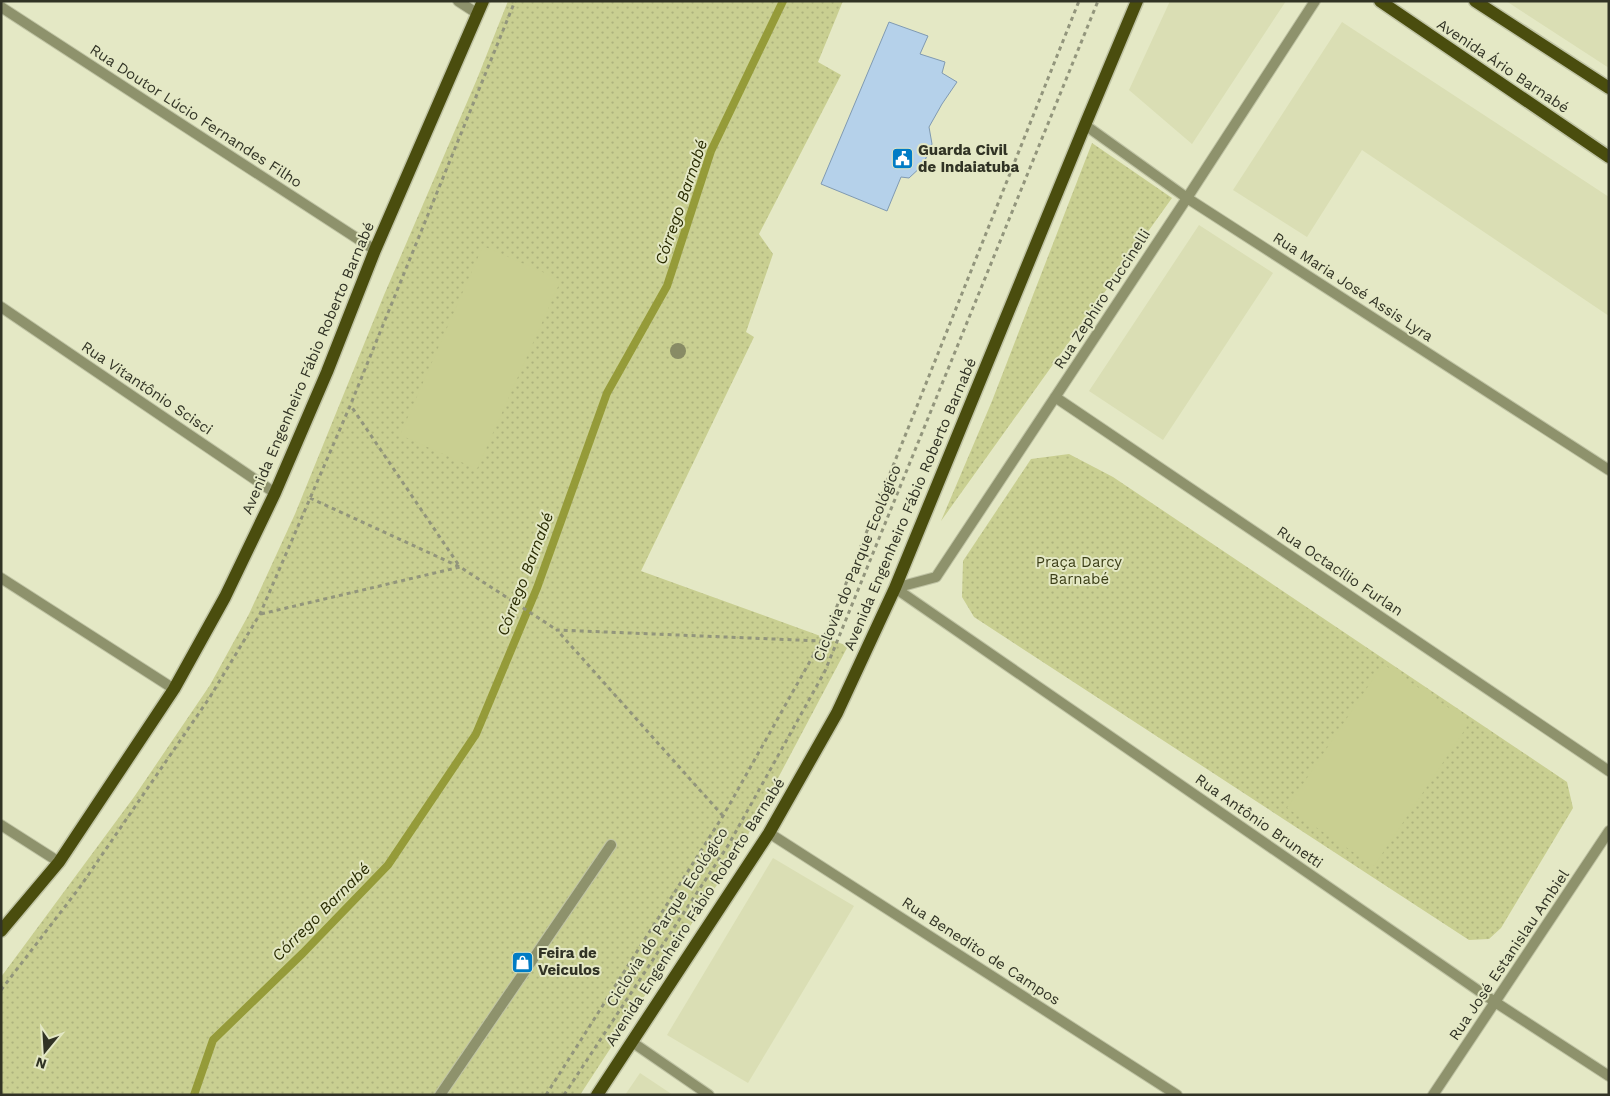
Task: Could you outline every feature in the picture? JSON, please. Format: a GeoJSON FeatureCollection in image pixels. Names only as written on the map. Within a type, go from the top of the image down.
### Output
{"type":"FeatureCollection","features":[{"type":"Feature","properties":{"kind":"main road","name":"Avenida Engenheiro Fábio Roberto Barnabé"},"geometry":{"type":"LineString","coordinates":[[1,931],[59,862],[174,689],[225,597],[275,493],[327,372],[375,250],[483,1]]}},
{"type":"Feature","properties":{"kind":"main road","name":"Avenida Engenheiro Fábio Roberto Barnabé"},"geometry":{"type":"LineString","coordinates":[[597,1095],[769,832],[836,713],[895,588],[1085,125],[1138,1]]}},
{"type":"Feature","properties":{"kind":"main road","name":"Avenida Ário Barnabé"},"geometry":{"type":"LineString","coordinates":[[1380,1],[1609,156]]}},
{"type":"Feature","properties":{"kind":"main road"},"geometry":{"type":"LineString","coordinates":[[1475,1],[1609,88]]}},
{"type":"Feature","properties":{"kind":"street"},"geometry":{"type":"LineString","coordinates":[[458,1],[478,14]]}},
{"type":"Feature","properties":{"kind":"street","name":"Rua Zephiro Puccinelli"},"geometry":{"type":"LineString","coordinates":[[895,588],[936,577],[1315,1]]}},
{"type":"Feature","properties":{"kind":"street","name":"Rua Doutor Lúcio Fernandes Filho"},"geometry":{"type":"LineString","coordinates":[[1,7],[375,250]]}},
{"type":"Feature","properties":{"kind":"street","name":"Rua Maria José Assis Lyra"},"geometry":{"type":"LineString","coordinates":[[1085,125],[1187,198],[1609,470]]}},
{"type":"Feature","properties":{"kind":"street","name":"Rua Vitantônio Scisci"},"geometry":{"type":"LineString","coordinates":[[1,307],[275,493]]}},
{"type":"Feature","properties":{"kind":"street","name":"Rua Octacílio Furlan"},"geometry":{"type":"LineString","coordinates":[[1055,397],[1609,771]]}},
{"type":"Feature","properties":{"kind":"street"},"geometry":{"type":"LineString","coordinates":[[1,578],[174,689]]}},
{"type":"Feature","properties":{"kind":"street","name":"Rua Antônio Brunetti"},"geometry":{"type":"LineString","coordinates":[[895,588],[1495,1002],[1609,1076]]}},
{"type":"Feature","properties":{"kind":"street"},"geometry":{"type":"LineString","coordinates":[[1,825],[59,862]]}},
{"type":"Feature","properties":{"kind":"street","name":"Rua Benedito de Campos"},"geometry":{"type":"LineString","coordinates":[[769,832],[1177,1095]]}},
{"type":"Feature","properties":{"kind":"street","name":"Rua José Estanislau Ambiel"},"geometry":{"type":"LineString","coordinates":[[1434,1095],[1609,832]]}},
{"type":"Feature","properties":{"kind":"street"},"geometry":{"type":"LineString","coordinates":[[440,1095],[611,845]]}},
{"type":"Feature","properties":{"kind":"street"},"geometry":{"type":"LineString","coordinates":[[632,1042],[710,1095]]}},
{"type":"Feature","properties":{"kind":"path"},"geometry":{"type":"LineString","coordinates":[[546,1095],[724,816],[822,640],[1079,1]]}},
{"type":"Feature","properties":{"kind":"path","name":"Ciclovia do Parque Ecológico"},"geometry":{"type":"LineString","coordinates":[[564,1095],[729,844],[825,671],[1098,1]]}},
{"type":"Feature","properties":{"kind":"path"},"geometry":{"type":"LineString","coordinates":[[350,406],[460,567]]}},
{"type":"Feature","properties":{"kind":"path"},"geometry":{"type":"LineString","coordinates":[[310,498],[460,567],[557,630],[724,816]]}},
{"type":"Feature","properties":{"kind":"path"},"geometry":{"type":"LineString","coordinates":[[260,614],[460,567]]}},
{"type":"Feature","properties":{"kind":"path"},"geometry":{"type":"LineString","coordinates":[[557,630],[822,640]]}},
{"type":"Feature","properties":{"kind":"shaded area"},"geometry":{"type":"Polygon","coordinates":[[[1170,1],[1286,1],[1192,144],[1129,90],[1170,1]]]}},
{"type":"Feature","properties":{"kind":"shaded area"},"geometry":{"type":"Polygon","coordinates":[[[1506,1],[1609,1],[1609,68],[1506,1]]]}},
{"type":"Feature","properties":{"kind":"shaded area"},"geometry":{"type":"Polygon","coordinates":[[[1342,22],[1609,197],[1609,316],[1362,150],[1307,237],[1233,190],[1342,22]]]}},
{"type":"Feature","properties":{"kind":"shaded area"},"geometry":{"type":"Polygon","coordinates":[[[1199,225],[1273,273],[1163,440],[1089,391],[1199,225]]]}},
{"type":"Feature","properties":{"kind":"shaded area"},"geometry":{"type":"Polygon","coordinates":[[[773,858],[854,906],[748,1083],[667,1035],[773,858]]]}},
{"type":"Feature","properties":{"kind":"shaded area"},"geometry":{"type":"Polygon","coordinates":[[[640,1073],[673,1095],[625,1095],[640,1073]]]}},
{"type":"Feature","properties":{"kind":"green space"},"geometry":{"type":"Polygon","coordinates":[[[508,1],[843,1],[818,62],[841,75],[759,234],[773,254],[746,332],[754,337],[641,571],[848,646],[741,848],[580,1095],[1,1095],[1,977],[134,797],[210,685],[249,614],[295,514],[384,295],[477,79],[508,1]]]}},
{"type":"Feature","properties":{"kind":"green space"},"geometry":{"type":"Polygon","coordinates":[[[1092,143],[1172,198],[941,521],[992,401],[1092,143]]]}},
{"type":"Feature","properties":{"kind":"green space"},"geometry":{"type":"Polygon","coordinates":[[[483,246],[561,280],[477,469],[400,435],[483,246]]]}},
{"type":"Feature","properties":{"kind":"green space","name":"Praça Darcy Barnabé"},"geometry":{"type":"Polygon","coordinates":[[[1069,454],[1113,477],[1567,782],[1573,808],[1501,928],[1489,939],[1469,940],[974,617],[962,597],[963,561],[1031,459],[1069,454]]]}},
{"type":"Feature","properties":{"kind":"green space"},"geometry":{"type":"Polygon","coordinates":[[[1383,664],[1470,722],[1374,866],[1287,808],[1383,664]]]}},
{"type":"Feature","properties":{"kind":"building"},"geometry":{"type":"Polygon","coordinates":[[[889,22],[928,36],[920,54],[945,62],[942,73],[957,82],[929,127],[932,144],[923,165],[909,178],[901,177],[887,211],[821,184],[889,22]]]}},
{"type":"Feature","properties":{"kind":"waterway","name":"Córrego Barnabé"},"geometry":{"type":"LineString","coordinates":[[194,1095],[213,1040],[303,953],[388,865],[476,734],[537,588],[607,393],[667,286],[711,151],[783,1]]}},
{"type":"Feature","properties":{"kind":"place","name":"Guarda Civil de Indaiatuba"},"geometry":{"type":"Point","coordinates":[902,159]}},
{"type":"Feature","properties":{"kind":"place","name":"Feira de Veiculos"},"geometry":{"type":"Point","coordinates":[522,962]}}]}
